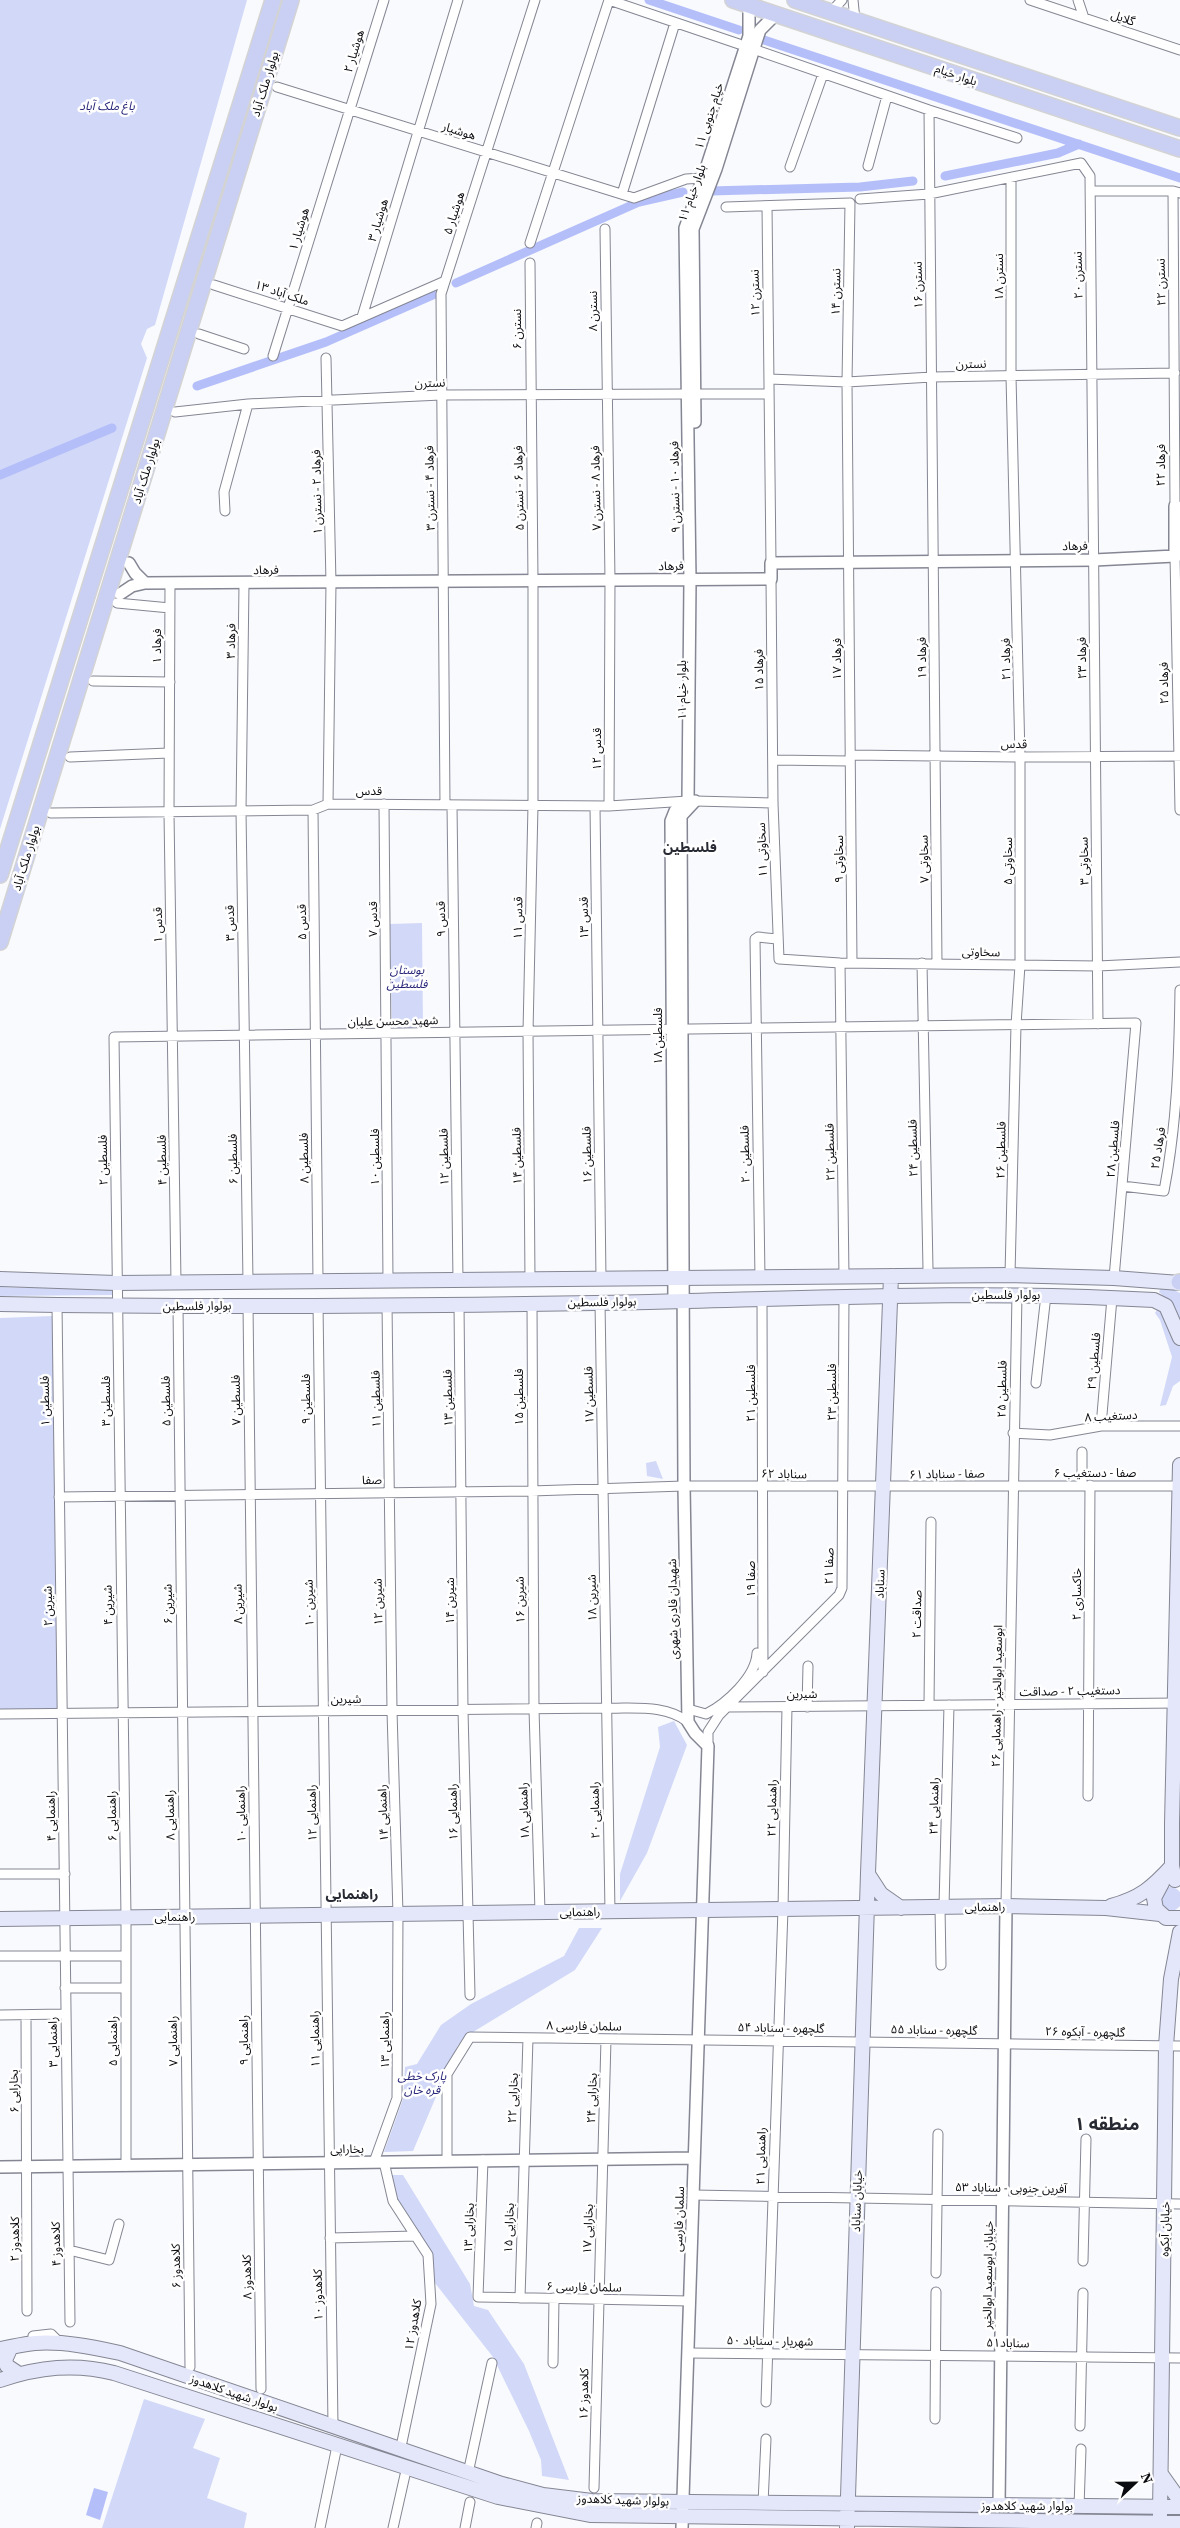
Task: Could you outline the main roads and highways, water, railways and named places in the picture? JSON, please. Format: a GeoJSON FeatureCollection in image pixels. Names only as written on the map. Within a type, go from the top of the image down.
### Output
{"type":"FeatureCollection","features":[{"type":"Feature","properties":{"kind":"main road","name":"بولوار ملک آباد"},"geometry":{"type":"LineString","coordinates":[[0,875],[273,0]]}},
{"type":"Feature","properties":{"kind":"main road","name":"بولوار ملک آباد"},"geometry":{"type":"LineString","coordinates":[[0,942],[291,0]]}},
{"type":"Feature","properties":{"kind":"main road","name":"بلوار خیام"},"geometry":{"type":"LineString","coordinates":[[733,0],[1180,150]]}},
{"type":"Feature","properties":{"kind":"main road","name":"بلوار خیام"},"geometry":{"type":"LineString","coordinates":[[795,0],[1180,128]]}},
{"type":"Feature","properties":{"kind":"main road","name":"بولوار فلسطین"},"geometry":{"type":"LineString","coordinates":[[0,1279],[116,1284],[1010,1275],[1180,1282]]}},
{"type":"Feature","properties":{"kind":"main road"},"geometry":{"type":"LineString","coordinates":[[891,1276],[891,1295]]}},
{"type":"Feature","properties":{"kind":"main road"},"geometry":{"type":"LineString","coordinates":[[387,1304],[388,1281]]}},
{"type":"Feature","properties":{"kind":"main road","name":"بولوار فلسطین"},"geometry":{"type":"LineString","coordinates":[[0,1304],[178,1306],[600,1303],[844,1296],[1017,1294],[1154,1300],[1166,1306],[1180,1338]]}},
{"type":"Feature","properties":{"kind":"main road","name":"سناباد"},"geometry":{"type":"LineString","coordinates":[[868,1873],[891,1295]]}},
{"type":"Feature","properties":{"kind":"main road"},"geometry":{"type":"LineString","coordinates":[[1160,1914],[1154,1904],[1155,1892],[1163,1882],[1177,1880],[1172,1866],[1172,1824],[1177,1760],[1178,1486],[1180,1465]]}},
{"type":"Feature","properties":{"kind":"main road"},"geometry":{"type":"LineString","coordinates":[[1172,1824],[1180,1837]]}},
{"type":"Feature","properties":{"kind":"main road"},"geometry":{"type":"LineString","coordinates":[[1106,1908],[1133,1900],[1149,1890],[1172,1866]]}},
{"type":"Feature","properties":{"kind":"main road"},"geometry":{"type":"LineString","coordinates":[[868,1873],[881,1894],[901,1908]]}},
{"type":"Feature","properties":{"kind":"main road","name":"خیابان سناباد"},"geometry":{"type":"LineString","coordinates":[[847,2523],[868,1873]]}},
{"type":"Feature","properties":{"kind":"main road","name":"راهنمایی"},"geometry":{"type":"LineString","coordinates":[[0,1919],[1006,1906],[1106,1908],[1160,1914],[1172,1920],[1180,1918]]}},
{"type":"Feature","properties":{"kind":"main road","name":"خیابان آبکوه"},"geometry":{"type":"LineString","coordinates":[[1160,2525],[1165,2203],[1173,2046],[1171,1979],[1180,1932]]}},
{"type":"Feature","properties":{"kind":"main road"},"geometry":{"type":"LineString","coordinates":[[1171,1979],[1180,1965]]}},
{"type":"Feature","properties":{"kind":"main road","name":"بولوار شهید کلاهدوز"},"geometry":{"type":"LineString","coordinates":[[5,2348],[35,2343],[61,2344],[92,2347],[120,2353],[468,2473],[502,2484],[553,2496],[683,2515],[763,2523],[998,2525],[1160,2525],[1180,2523]]}},
{"type":"Feature","properties":{"kind":"main road"},"geometry":{"type":"LineString","coordinates":[[5,2348],[7,2366],[19,2374]]}},
{"type":"Feature","properties":{"kind":"main road","name":"بولوار شهید کلاهدوز"},"geometry":{"type":"LineString","coordinates":[[0,2380],[19,2374],[66,2366],[98,2369],[490,2495],[541,2507],[590,2515],[683,2515],[763,2503],[1180,2507]]}},
{"type":"Feature","properties":{"kind":"main road"},"geometry":{"type":"LineString","coordinates":[[1161,2474],[1180,2501]]}},
{"type":"Feature","properties":{"kind":"water"},"geometry":{"type":"Polygon","coordinates":[[[94,2488],[108,2492],[100,2520],[86,2515],[94,2488]]]}},
{"type":"Feature","properties":{"kind":"waterway"},"geometry":{"type":"LineString","coordinates":[[649,0],[739,30]]}},
{"type":"Feature","properties":{"kind":"waterway"},"geometry":{"type":"LineString","coordinates":[[764,40],[1180,178]]}},
{"type":"Feature","properties":{"kind":"waterway"},"geometry":{"type":"LineString","coordinates":[[945,176],[1058,153],[1079,144]]}},
{"type":"Feature","properties":{"kind":"waterway"},"geometry":{"type":"LineString","coordinates":[[711,191],[860,187],[913,181]]}},
{"type":"Feature","properties":{"kind":"waterway"},"geometry":{"type":"LineString","coordinates":[[456,283],[639,202],[683,192]]}},
{"type":"Feature","properties":{"kind":"waterway"},"geometry":{"type":"LineString","coordinates":[[197,386],[326,342],[433,295]]}},
{"type":"Feature","properties":{"kind":"waterway"},"geometry":{"type":"LineString","coordinates":[[0,475],[112,428]]}},
{"type":"Feature","properties":{"kind":"district","name":"فلسطین"},"geometry":{"type":"Point","coordinates":[690,847]}},
{"type":"Feature","properties":{"kind":"district","name":"راهنمایی"},"geometry":{"type":"Point","coordinates":[352,1894]}},
{"type":"Feature","properties":{"kind":"district","name":"منطقه ۱"},"geometry":{"type":"Point","coordinates":[1107,2123]}},
{"type":"Feature","properties":{"kind":"park label","name":"باغ ملک آباد"},"geometry":{"type":"Point","coordinates":[107,106]}},
{"type":"Feature","properties":{"kind":"park label","name":"بوستان فلسطین"},"geometry":{"type":"Point","coordinates":[407,977]}},
{"type":"Feature","properties":{"kind":"park label","name":"پارک خطی قره خان"},"geometry":{"type":"Point","coordinates":[422,2083]}}]}
